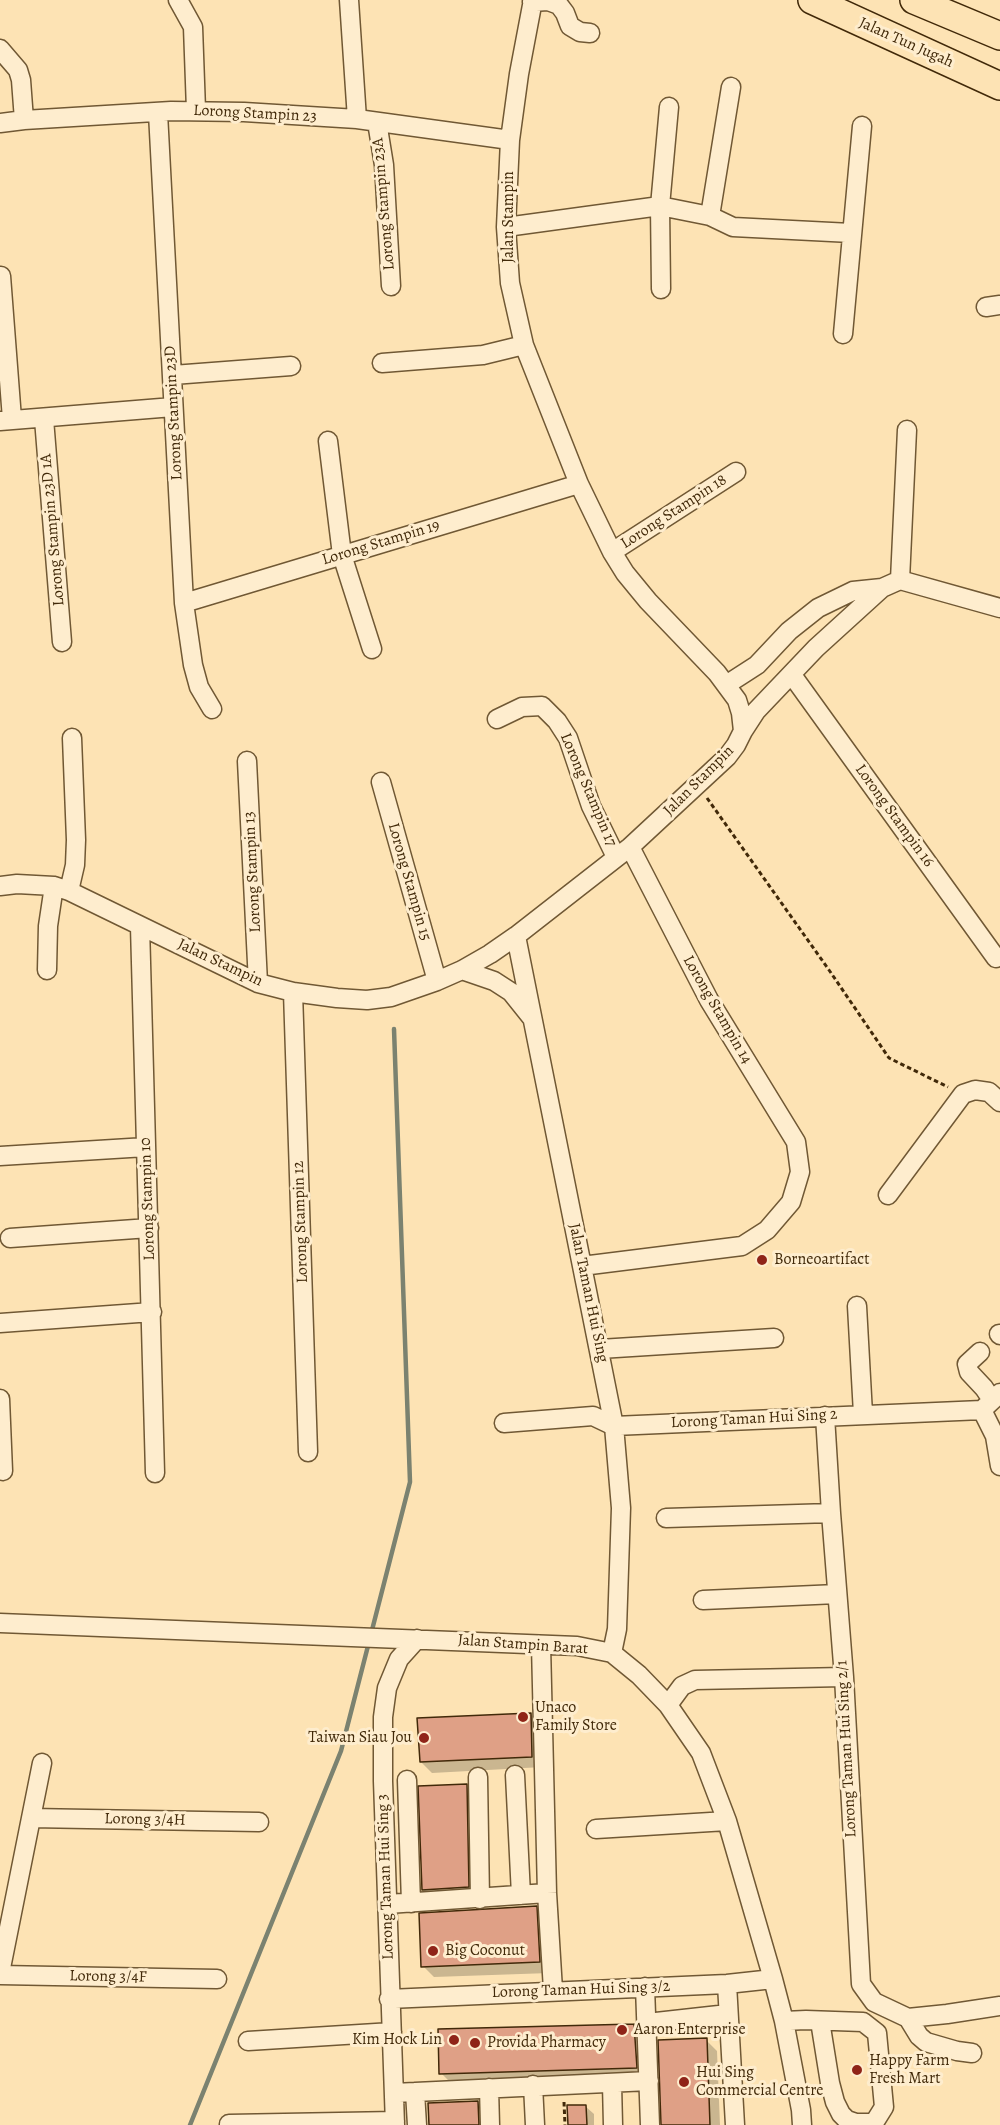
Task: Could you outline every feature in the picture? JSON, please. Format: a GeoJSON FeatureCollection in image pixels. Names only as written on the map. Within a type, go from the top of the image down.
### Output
{"type":"FeatureCollection","features":[{"type":"Feature","properties":{"kind":"highway","name":"Jalan Tun Jugah"},"geometry":{"type":"LineString","coordinates":[[812,0],[1000,86]]}},
{"type":"Feature","properties":{"kind":"highway"},"geometry":{"type":"LineString","coordinates":[[914,0],[1000,36]]}},
{"type":"Feature","properties":{"kind":"street"},"geometry":{"type":"LineString","coordinates":[[178,0],[193,27],[196,110]]}},
{"type":"Feature","properties":{"kind":"street"},"geometry":{"type":"LineString","coordinates":[[349,0],[357,119]]}},
{"type":"Feature","properties":{"kind":"street"},"geometry":{"type":"LineString","coordinates":[[532,1],[567,6],[570,26],[580,32],[590,33]]}},
{"type":"Feature","properties":{"kind":"street","name":"Jalan Stampin"},"geometry":{"type":"LineString","coordinates":[[0,886],[17,884],[62,889],[258,983],[293,992],[367,1000],[391,997],[437,981],[490,954],[576,891],[698,784],[727,756],[743,731],[737,700],[726,685],[648,601],[625,573],[612,552],[579,484],[524,345],[510,283],[506,227],[510,140],[532,1]]}},
{"type":"Feature","properties":{"kind":"street"},"geometry":{"type":"LineString","coordinates":[[0,50],[18,70],[24,120]]}},
{"type":"Feature","properties":{"kind":"street"},"geometry":{"type":"LineString","coordinates":[[710,216],[731,87]]}},
{"type":"Feature","properties":{"kind":"street"},"geometry":{"type":"LineString","coordinates":[[661,289],[660,206],[669,107]]}},
{"type":"Feature","properties":{"kind":"street","name":"Lorong Stampin 23"},"geometry":{"type":"LineString","coordinates":[[0,123],[196,110],[357,119],[510,140]]}},
{"type":"Feature","properties":{"kind":"street","name":"Lorong Stampin 23D"},"geometry":{"type":"LineString","coordinates":[[158,113],[184,603],[193,666],[199,687],[212,709]]}},
{"type":"Feature","properties":{"kind":"street","name":"Lorong Stampin 23A"},"geometry":{"type":"LineString","coordinates":[[377,122],[384,165],[391,286]]}},
{"type":"Feature","properties":{"kind":"street"},"geometry":{"type":"LineString","coordinates":[[843,334],[862,126]]}},
{"type":"Feature","properties":{"kind":"street"},"geometry":{"type":"LineString","coordinates":[[506,227],[660,206],[710,216],[733,227],[851,233]]}},
{"type":"Feature","properties":{"kind":"street"},"geometry":{"type":"LineString","coordinates":[[1,276],[6,420],[173,407]]}},
{"type":"Feature","properties":{"kind":"street"},"geometry":{"type":"LineString","coordinates":[[382,363],[483,355],[524,345]]}},
{"type":"Feature","properties":{"kind":"street"},"geometry":{"type":"LineString","coordinates":[[173,375],[291,366]]}},
{"type":"Feature","properties":{"kind":"street","name":"Lorong Stampin 23D 1A"},"geometry":{"type":"LineString","coordinates":[[44,418],[63,642]]}},
{"type":"Feature","properties":{"kind":"street"},"geometry":{"type":"LineString","coordinates":[[900,580],[907,430]]}},
{"type":"Feature","properties":{"kind":"street"},"geometry":{"type":"LineString","coordinates":[[328,441],[342,555],[372,649]]}},
{"type":"Feature","properties":{"kind":"street","name":"Lorong Stampin 18"},"geometry":{"type":"LineString","coordinates":[[612,552],[736,472]]}},
{"type":"Feature","properties":{"kind":"street","name":"Lorong Stampin 19"},"geometry":{"type":"LineString","coordinates":[[184,603],[579,484]]}},
{"type":"Feature","properties":{"kind":"street"},"geometry":{"type":"LineString","coordinates":[[743,731],[756,711],[824,640],[882,588],[900,580],[1000,608]]}},
{"type":"Feature","properties":{"kind":"street"},"geometry":{"type":"LineString","coordinates":[[726,685],[757,665],[789,631],[818,608],[853,591],[882,588]]}},
{"type":"Feature","properties":{"kind":"street","name":"Lorong Stampin 16"},"geometry":{"type":"LineString","coordinates":[[792,675],[996,958]]}},
{"type":"Feature","properties":{"kind":"street","name":"Lorong Stampin 17"},"geometry":{"type":"LineString","coordinates":[[497,719],[522,707],[542,706],[557,721],[568,738],[591,806],[623,852]]}},
{"type":"Feature","properties":{"kind":"street"},"geometry":{"type":"LineString","coordinates":[[47,970],[48,926],[62,889],[75,865],[72,738]]}},
{"type":"Feature","properties":{"kind":"street","name":"Lorong Stampin 13"},"geometry":{"type":"LineString","coordinates":[[248,761],[258,983]]}},
{"type":"Feature","properties":{"kind":"street","name":"Lorong Stampin 15"},"geometry":{"type":"LineString","coordinates":[[381,782],[437,981]]}},
{"type":"Feature","properties":{"kind":"street","name":"Lorong Stampin 14"},"geometry":{"type":"LineString","coordinates":[[582,1266],[742,1246],[767,1230],[791,1202],[800,1172],[796,1142],[709,1000],[623,852]]}},
{"type":"Feature","properties":{"kind":"street","name":"Lorong Stampin 10"},"geometry":{"type":"LineString","coordinates":[[140,926],[155,1473]]}},
{"type":"Feature","properties":{"kind":"street","name":"Jalan Taman Hui Sing"},"geometry":{"type":"LineString","coordinates":[[516,936],[614,1426],[621,1508],[617,1629],[612,1653]]}},
{"type":"Feature","properties":{"kind":"street"},"geometry":{"type":"LineString","coordinates":[[462,970],[494,981],[511,992],[532,1019]]}},
{"type":"Feature","properties":{"kind":"street","name":"Lorong Stampin 12"},"geometry":{"type":"LineString","coordinates":[[293,992],[308,1452]]}},
{"type":"Feature","properties":{"kind":"street"},"geometry":{"type":"LineString","coordinates":[[888,1195],[963,1094],[975,1090],[989,1092],[1000,1102]]}},
{"type":"Feature","properties":{"kind":"street"},"geometry":{"type":"LineString","coordinates":[[0,1156],[146,1147]]}},
{"type":"Feature","properties":{"kind":"street"},"geometry":{"type":"LineString","coordinates":[[10,1238],[149,1228]]}},
{"type":"Feature","properties":{"kind":"street"},"geometry":{"type":"LineString","coordinates":[[857,1306],[863,1414]]}},
{"type":"Feature","properties":{"kind":"street"},"geometry":{"type":"LineString","coordinates":[[0,1323],[152,1312]]}},
{"type":"Feature","properties":{"kind":"street"},"geometry":{"type":"LineString","coordinates":[[600,1348],[774,1338]]}},
{"type":"Feature","properties":{"kind":"street"},"geometry":{"type":"LineString","coordinates":[[980,1352],[967,1364],[969,1372],[984,1388],[991,1401],[1000,1466]]}},
{"type":"Feature","properties":{"kind":"street"},"geometry":{"type":"LineString","coordinates":[[0,1400],[3,1471]]}},
{"type":"Feature","properties":{"kind":"street","name":"Lorong Taman Hui Sing 2"},"geometry":{"type":"LineString","coordinates":[[504,1423],[593,1416],[614,1426],[863,1414],[991,1401]]}},
{"type":"Feature","properties":{"kind":"street","name":"Lorong Taman Hui Sing 2/1"},"geometry":{"type":"LineString","coordinates":[[825,1416],[844,1677],[861,1984],[874,2002],[908,2018]]}},
{"type":"Feature","properties":{"kind":"street"},"geometry":{"type":"LineString","coordinates":[[666,1518],[831,1513]]}},
{"type":"Feature","properties":{"kind":"street"},"geometry":{"type":"LineString","coordinates":[[703,1600],[837,1594]]}},
{"type":"Feature","properties":{"kind":"street","name":"Jalan Stampin Barat"},"geometry":{"type":"LineString","coordinates":[[0,1623],[577,1646],[612,1653],[639,1675],[668,1705],[700,1753],[727,1821],[773,1979],[804,2120]]}},
{"type":"Feature","properties":{"kind":"street","name":"Lorong Taman Hui Sing 3"},"geometry":{"type":"LineString","coordinates":[[395,2123],[389,1999],[383,1717],[387,1688],[399,1659],[417,1639]]}},
{"type":"Feature","properties":{"kind":"street"},"geometry":{"type":"LineString","coordinates":[[541,1645],[547,1893],[553,1990]]}},
{"type":"Feature","properties":{"kind":"street"},"geometry":{"type":"LineString","coordinates":[[668,1705],[682,1686],[695,1680],[844,1677]]}},
{"type":"Feature","properties":{"kind":"street"},"geometry":{"type":"LineString","coordinates":[[0,1974],[4,1931],[42,1763]]}},
{"type":"Feature","properties":{"kind":"street"},"geometry":{"type":"LineString","coordinates":[[515,1776],[521,1895]]}},
{"type":"Feature","properties":{"kind":"street"},"geometry":{"type":"LineString","coordinates":[[478,1777],[480,1899]]}},
{"type":"Feature","properties":{"kind":"street"},"geometry":{"type":"LineString","coordinates":[[407,1780],[411,1903]]}},
{"type":"Feature","properties":{"kind":"street","name":"Lorong 3/4H"},"geometry":{"type":"LineString","coordinates":[[31,1818],[259,1822]]}},
{"type":"Feature","properties":{"kind":"street"},"geometry":{"type":"LineString","coordinates":[[596,1829],[727,1821]]}},
{"type":"Feature","properties":{"kind":"street"},"geometry":{"type":"LineString","coordinates":[[388,1904],[547,1893]]}},
{"type":"Feature","properties":{"kind":"street","name":"Lorong 3/4F"},"geometry":{"type":"LineString","coordinates":[[0,1974],[217,1979]]}},
{"type":"Feature","properties":{"kind":"street","name":"Lorong Taman Hui Sing 3/2"},"geometry":{"type":"LineString","coordinates":[[389,1999],[727,1984],[773,1979]]}},
{"type":"Feature","properties":{"kind":"street"},"geometry":{"type":"LineString","coordinates":[[727,1984],[735,2125]]}},
{"type":"Feature","properties":{"kind":"street"},"geometry":{"type":"LineString","coordinates":[[645,1987],[650,2125]]}},
{"type":"Feature","properties":{"kind":"street"},"geometry":{"type":"LineString","coordinates":[[972,2053],[926,2042],[919,2036],[908,2018],[1000,2006]]}},
{"type":"Feature","properties":{"kind":"street"},"geometry":{"type":"LineString","coordinates":[[647,2023],[728,2014]]}},
{"type":"Feature","properties":{"kind":"street"},"geometry":{"type":"LineString","coordinates":[[784,2021],[820,2021],[863,2022],[877,2033],[884,2107],[874,2123],[847,2120],[841,2115],[830,2083],[820,2021]]}},
{"type":"Feature","properties":{"kind":"street"},"geometry":{"type":"LineString","coordinates":[[248,2041],[392,2032]]}},
{"type":"Feature","properties":{"kind":"street"},"geometry":{"type":"LineString","coordinates":[[394,2093],[649,2081]]}},
{"type":"Feature","properties":{"kind":"street"},"geometry":{"type":"LineString","coordinates":[[612,2084],[613,2125]]}},
{"type":"Feature","properties":{"kind":"street"},"geometry":{"type":"LineString","coordinates":[[533,2085],[535,2125]]}},
{"type":"Feature","properties":{"kind":"street"},"geometry":{"type":"LineString","coordinates":[[489,2088],[490,2125]]}},
{"type":"Feature","properties":{"kind":"street"},"geometry":{"type":"LineString","coordinates":[[415,2092],[417,2125]]}},
{"type":"Feature","properties":{"kind":"street"},"geometry":{"type":"LineString","coordinates":[[229,2124],[395,2123]]}},
{"type":"Feature","properties":{"kind":"path"},"geometry":{"type":"LineString","coordinates":[[698,784],[889,1058],[963,1094]]}},
{"type":"Feature","properties":{"kind":"path"},"geometry":{"type":"LineString","coordinates":[[563,2085],[565,2125]]}},
{"type":"Feature","properties":{"kind":"building"},"geometry":{"type":"Polygon","coordinates":[[[531,1713],[532,1757],[420,1762],[417,1718],[531,1713]]]}},
{"type":"Feature","properties":{"kind":"building"},"geometry":{"type":"Polygon","coordinates":[[[467,1784],[469,1887],[422,1890],[418,1786],[467,1784]]]}},
{"type":"Feature","properties":{"kind":"building"},"geometry":{"type":"Polygon","coordinates":[[[537,1906],[540,1962],[421,1967],[419,1913],[537,1906]]]}},
{"type":"Feature","properties":{"kind":"building"},"geometry":{"type":"Polygon","coordinates":[[[634,2024],[637,2068],[439,2074],[438,2029],[634,2024]]]}},
{"type":"Feature","properties":{"kind":"building","name":"Hui Sing Commercial Centre"},"geometry":{"type":"Polygon","coordinates":[[[707,2038],[710,2125],[661,2125],[658,2040],[707,2038]]]}},
{"type":"Feature","properties":{"kind":"building"},"geometry":{"type":"Polygon","coordinates":[[[478,2101],[479,2125],[429,2125],[428,2103],[478,2101]]]}},
{"type":"Feature","properties":{"kind":"building"},"geometry":{"type":"Polygon","coordinates":[[[567,2105],[586,2105],[587,2125],[568,2125],[567,2105]]]}},
{"type":"Feature","properties":{"kind":"waterway"},"geometry":{"type":"LineString","coordinates":[[371,1634],[410,1482],[394,1029]]}},
{"type":"Feature","properties":{"kind":"waterway"},"geometry":{"type":"LineString","coordinates":[[190,2125],[341,1751],[369,1642]]}},
{"type":"Feature","properties":{"kind":"place","name":"Borneoartifact"},"geometry":{"type":"Point","coordinates":[762,1260]}},
{"type":"Feature","properties":{"kind":"place","name":"Unaco Family Store"},"geometry":{"type":"Point","coordinates":[523,1717]}},
{"type":"Feature","properties":{"kind":"place","name":"Taiwan Siau Jou"},"geometry":{"type":"Point","coordinates":[424,1738]}},
{"type":"Feature","properties":{"kind":"place","name":"Big Coconut"},"geometry":{"type":"Point","coordinates":[433,1951]}},
{"type":"Feature","properties":{"kind":"place","name":"Aaron Enterprise"},"geometry":{"type":"Point","coordinates":[622,2030]}},
{"type":"Feature","properties":{"kind":"place","name":"Kim Hock Lin"},"geometry":{"type":"Point","coordinates":[454,2040]}},
{"type":"Feature","properties":{"kind":"place","name":"Provida Pharmacy"},"geometry":{"type":"Point","coordinates":[475,2043]}},
{"type":"Feature","properties":{"kind":"place","name":"Happy Farm Fresh Mart"},"geometry":{"type":"Point","coordinates":[857,2070]}},
{"type":"Feature","properties":{"kind":"place","name":"Hui Sing Commercial Centre"},"geometry":{"type":"Point","coordinates":[684,2082]}}]}
